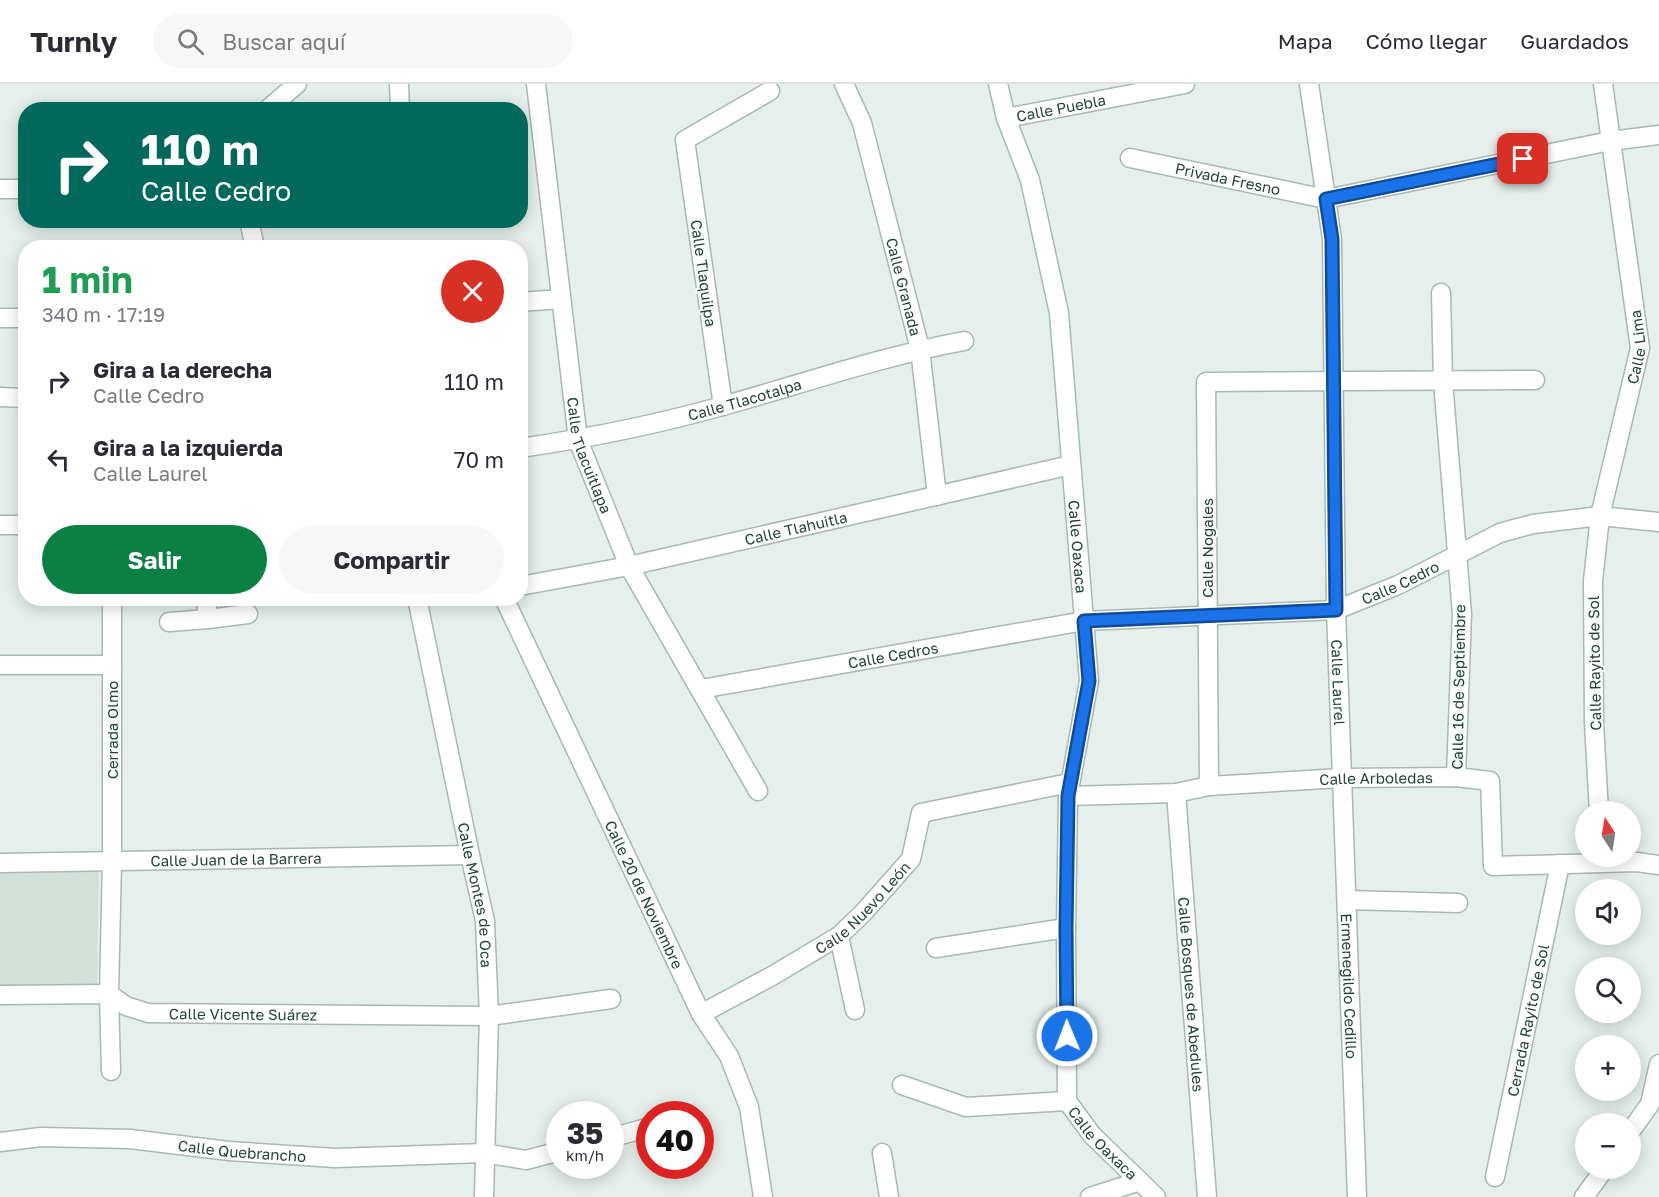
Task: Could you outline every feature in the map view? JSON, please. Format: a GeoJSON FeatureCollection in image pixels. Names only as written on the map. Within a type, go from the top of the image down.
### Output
{"type":"FeatureCollection","features":[{"type":"Feature","properties":{"kind":"street"},"geometry":{"type":"LineString","coordinates":[[276,102],[297,84]]}},
{"type":"Feature","properties":{"kind":"street"},"geometry":{"type":"LineString","coordinates":[[399,84],[400,102]]}},
{"type":"Feature","properties":{"kind":"street","name":"Calle Tlacuitlapa"},"geometry":{"type":"LineString","coordinates":[[536,84],[578,440],[629,566],[758,791]]}},
{"type":"Feature","properties":{"kind":"street","name":"Calle Granada"},"geometry":{"type":"LineString","coordinates":[[844,84],[862,123],[921,349],[938,496]]}},
{"type":"Feature","properties":{"kind":"street","name":"Calle Oaxaca"},"geometry":{"type":"LineString","coordinates":[[998,84],[1006,118],[1030,180],[1059,313],[1089,681],[1069,790],[1066,928],[1067,1101],[1092,1135],[1156,1197]]}},
{"type":"Feature","properties":{"kind":"street","name":"Calle Puebla"},"geometry":{"type":"LineString","coordinates":[[1006,118],[1185,84]]}},
{"type":"Feature","properties":{"kind":"street","name":"Calle Laurel"},"geometry":{"type":"LineString","coordinates":[[1309,84],[1332,239],[1336,610],[1342,778]]}},
{"type":"Feature","properties":{"kind":"street","name":"Calle Lima"},"geometry":{"type":"LineString","coordinates":[[1600,516],[1640,348],[1603,84]]}},
{"type":"Feature","properties":{"kind":"street","name":"Calle Tlaquilpa"},"geometry":{"type":"LineString","coordinates":[[723,406],[685,140],[770,91]]}},
{"type":"Feature","properties":{"kind":"street"},"geometry":{"type":"LineString","coordinates":[[1326,199],[1610,141],[1659,135]]}},
{"type":"Feature","properties":{"kind":"street","name":"Privada Fresno"},"geometry":{"type":"LineString","coordinates":[[1130,158],[1326,199]]}},
{"type":"Feature","properties":{"kind":"street"},"geometry":{"type":"LineString","coordinates":[[0,189],[18,189]]}},
{"type":"Feature","properties":{"kind":"street","name":"Calle 16 de Septiembre"},"geometry":{"type":"LineString","coordinates":[[1441,293],[1443,381],[1462,614],[1456,777]]}},
{"type":"Feature","properties":{"kind":"street"},"geometry":{"type":"LineString","coordinates":[[528,301],[560,299]]}},
{"type":"Feature","properties":{"kind":"street"},"geometry":{"type":"LineString","coordinates":[[0,318],[18,318]]}},
{"type":"Feature","properties":{"kind":"street","name":"Calle Tlacotalpa"},"geometry":{"type":"LineString","coordinates":[[528,447],[578,440],[723,406],[921,349],[964,341]]}},
{"type":"Feature","properties":{"kind":"street"},"geometry":{"type":"LineString","coordinates":[[1334,381],[1534,380]]}},
{"type":"Feature","properties":{"kind":"street","name":"Calle Nogales"},"geometry":{"type":"LineString","coordinates":[[1209,786],[1206,382],[1334,381]]}},
{"type":"Feature","properties":{"kind":"street"},"geometry":{"type":"LineString","coordinates":[[0,397],[18,398]]}},
{"type":"Feature","properties":{"kind":"street","name":"Calle Tlahuitla"},"geometry":{"type":"LineString","coordinates":[[528,585],[629,566],[1071,465]]}},
{"type":"Feature","properties":{"kind":"street","name":"Calle Cedro"},"geometry":{"type":"LineString","coordinates":[[1084,621],[1336,610],[1398,585],[1500,533],[1533,524],[1600,516],[1659,522]]}},
{"type":"Feature","properties":{"kind":"street","name":"Calle Rayito de Sol"},"geometry":{"type":"LineString","coordinates":[[1598,801],[1594,723],[1593,580],[1600,516]]}},
{"type":"Feature","properties":{"kind":"street"},"geometry":{"type":"LineString","coordinates":[[0,525],[18,525]]}},
{"type":"Feature","properties":{"kind":"street","name":"Cerrada Olmo"},"geometry":{"type":"LineString","coordinates":[[111,1071],[109,994],[112,861],[112,606]]}},
{"type":"Feature","properties":{"kind":"street"},"geometry":{"type":"LineString","coordinates":[[207,606],[208,619]]}},
{"type":"Feature","properties":{"kind":"street","name":"Calle Montes de Oca"},"geometry":{"type":"LineString","coordinates":[[419,606],[485,921],[489,1016],[484,1197]]}},
{"type":"Feature","properties":{"kind":"street","name":"Calle 20 de Noviembre"},"geometry":{"type":"LineString","coordinates":[[508,606],[701,1014],[729,1056],[749,1107],[763,1197]]}},
{"type":"Feature","properties":{"kind":"street"},"geometry":{"type":"LineString","coordinates":[[169,622],[248,614]]}},
{"type":"Feature","properties":{"kind":"street","name":"Calle Cedros"},"geometry":{"type":"LineString","coordinates":[[700,689],[1084,621]]}},
{"type":"Feature","properties":{"kind":"street"},"geometry":{"type":"LineString","coordinates":[[0,665],[112,665]]}},
{"type":"Feature","properties":{"kind":"street","name":"Calle Arboledas"},"geometry":{"type":"LineString","coordinates":[[1069,790],[1176,793],[1209,786],[1342,778],[1456,777],[1490,781],[1493,866],[1575,862]]}},
{"type":"Feature","properties":{"kind":"street","name":"Ermenegildo Cedillo"},"geometry":{"type":"LineString","coordinates":[[1342,778],[1357,1197]]}},
{"type":"Feature","properties":{"kind":"street","name":"Calle Nuevo León"},"geometry":{"type":"LineString","coordinates":[[701,1014],[840,936],[911,859],[921,813],[1069,790]]}},
{"type":"Feature","properties":{"kind":"street","name":"Calle Bosques de Abedules"},"geometry":{"type":"LineString","coordinates":[[1176,793],[1207,1197]]}},
{"type":"Feature","properties":{"kind":"street","name":"Calle Juan de la Barrera"},"geometry":{"type":"LineString","coordinates":[[0,863],[470,855]]}},
{"type":"Feature","properties":{"kind":"street"},"geometry":{"type":"LineString","coordinates":[[1641,862],[1659,865]]}},
{"type":"Feature","properties":{"kind":"street","name":"Cerrada Rayito de Sol"},"geometry":{"type":"LineString","coordinates":[[1496,1177],[1560,864]]}},
{"type":"Feature","properties":{"kind":"street"},"geometry":{"type":"LineString","coordinates":[[1348,900],[1458,903]]}},
{"type":"Feature","properties":{"kind":"street"},"geometry":{"type":"LineString","coordinates":[[936,948],[1066,928]]}},
{"type":"Feature","properties":{"kind":"street"},"geometry":{"type":"LineString","coordinates":[[840,936],[855,1010]]}},
{"type":"Feature","properties":{"kind":"street"},"geometry":{"type":"LineString","coordinates":[[0,995],[109,994]]}},
{"type":"Feature","properties":{"kind":"street","name":"Calle Vicente Suárez"},"geometry":{"type":"LineString","coordinates":[[109,994],[126,1006],[148,1013],[489,1016],[611,999]]}},
{"type":"Feature","properties":{"kind":"street"},"geometry":{"type":"LineString","coordinates":[[1641,1117],[1650,1104],[1659,1064]]}},
{"type":"Feature","properties":{"kind":"street"},"geometry":{"type":"LineString","coordinates":[[902,1085],[966,1107],[1067,1101]]}},
{"type":"Feature","properties":{"kind":"street","name":"Calle Quebrancho"},"geometry":{"type":"LineString","coordinates":[[0,1142],[41,1137],[130,1139],[229,1151],[335,1158],[484,1153],[526,1160],[546,1155]]}},
{"type":"Feature","properties":{"kind":"street"},"geometry":{"type":"LineString","coordinates":[[882,1153],[889,1197]]}},
{"type":"Feature","properties":{"kind":"street"},"geometry":{"type":"LineString","coordinates":[[1584,1197],[1597,1179]]}},
{"type":"Feature","properties":{"kind":"street"},"geometry":{"type":"LineString","coordinates":[[1090,1197],[1140,1181]]}},
{"type":"Feature","properties":{"kind":"shaded area"},"geometry":{"type":"Polygon","coordinates":[[[0,872],[99,872],[97,987],[0,987],[0,872]]]}},
{"type":"Feature","properties":{"kind":"route"},"geometry":{"type":"LineString","coordinates":[[1067,1036],[1068,796],[1089,681],[1084,621],[1336,610],[1332,239],[1326,199],[1523,159]]}}]}
